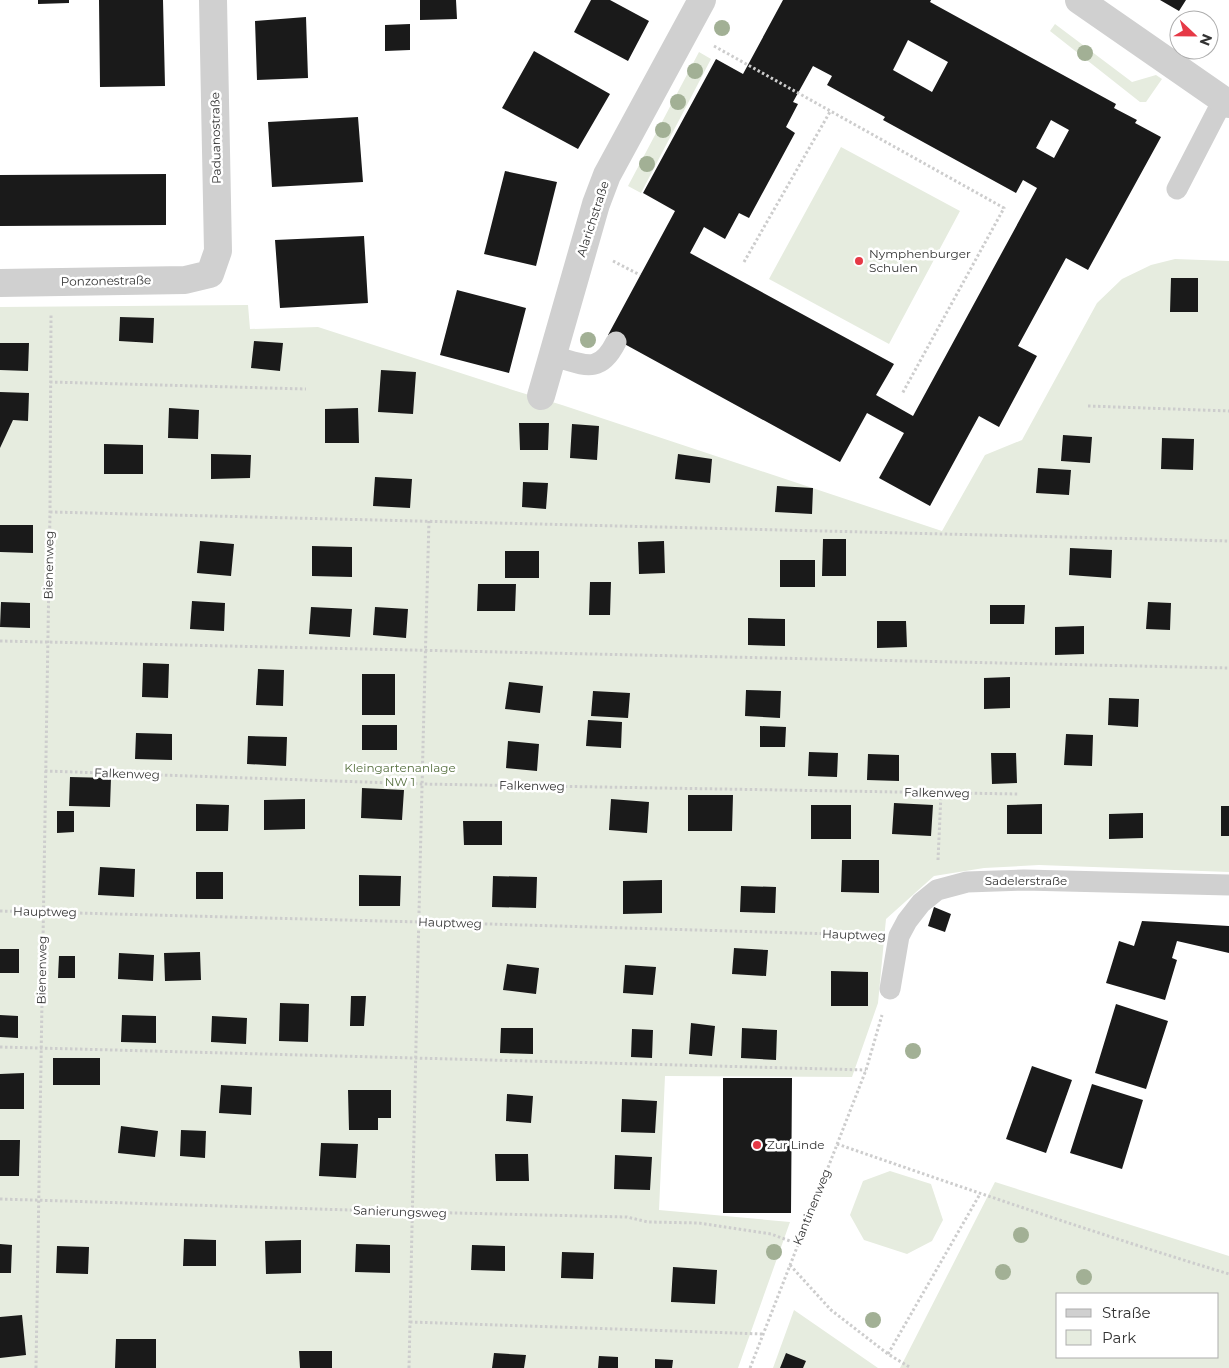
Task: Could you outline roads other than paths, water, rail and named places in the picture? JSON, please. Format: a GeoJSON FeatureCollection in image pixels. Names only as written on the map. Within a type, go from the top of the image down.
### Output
{"type":"FeatureCollection","features":[{"type":"Feature","properties":{"kind":"street","name":"Paduanostraße"},"geometry":{"type":"LineString","coordinates":[[210,274],[218,251],[213,0]]}},
{"type":"Feature","properties":{"kind":"street","name":"Alarichstraße"},"geometry":{"type":"LineString","coordinates":[[541,396],[604,182],[702,0]]}},
{"type":"Feature","properties":{"kind":"street"},"geometry":{"type":"LineString","coordinates":[[1079,0],[1227,98]]}},
{"type":"Feature","properties":{"kind":"street","name":"Ponzonestraße"},"geometry":{"type":"LineString","coordinates":[[0,283],[185,280],[210,274]]}},
{"type":"Feature","properties":{"kind":"lane"},"geometry":{"type":"LineString","coordinates":[[1177,189],[1227,98]]}},
{"type":"Feature","properties":{"kind":"lane"},"geometry":{"type":"LineString","coordinates":[[553,356],[586,365],[597,365],[610,354],[616,342]]}},
{"type":"Feature","properties":{"kind":"lane","name":"Sadelerstraße"},"geometry":{"type":"LineString","coordinates":[[890,988],[899,936],[920,903],[937,890],[967,882],[1024,880],[1229,885]]}},
{"type":"Feature","properties":{"kind":"place","name":"Nymphenburger Schulen"},"geometry":{"type":"Point","coordinates":[859,261]}},
{"type":"Feature","properties":{"kind":"place","name":"Zur Linde"},"geometry":{"type":"Point","coordinates":[757,1145]}},
{"type":"Feature","properties":{"kind":"park label","name":"Kleingartenanlage NW 1"},"geometry":{"type":"Point","coordinates":[400,775]}}]}
